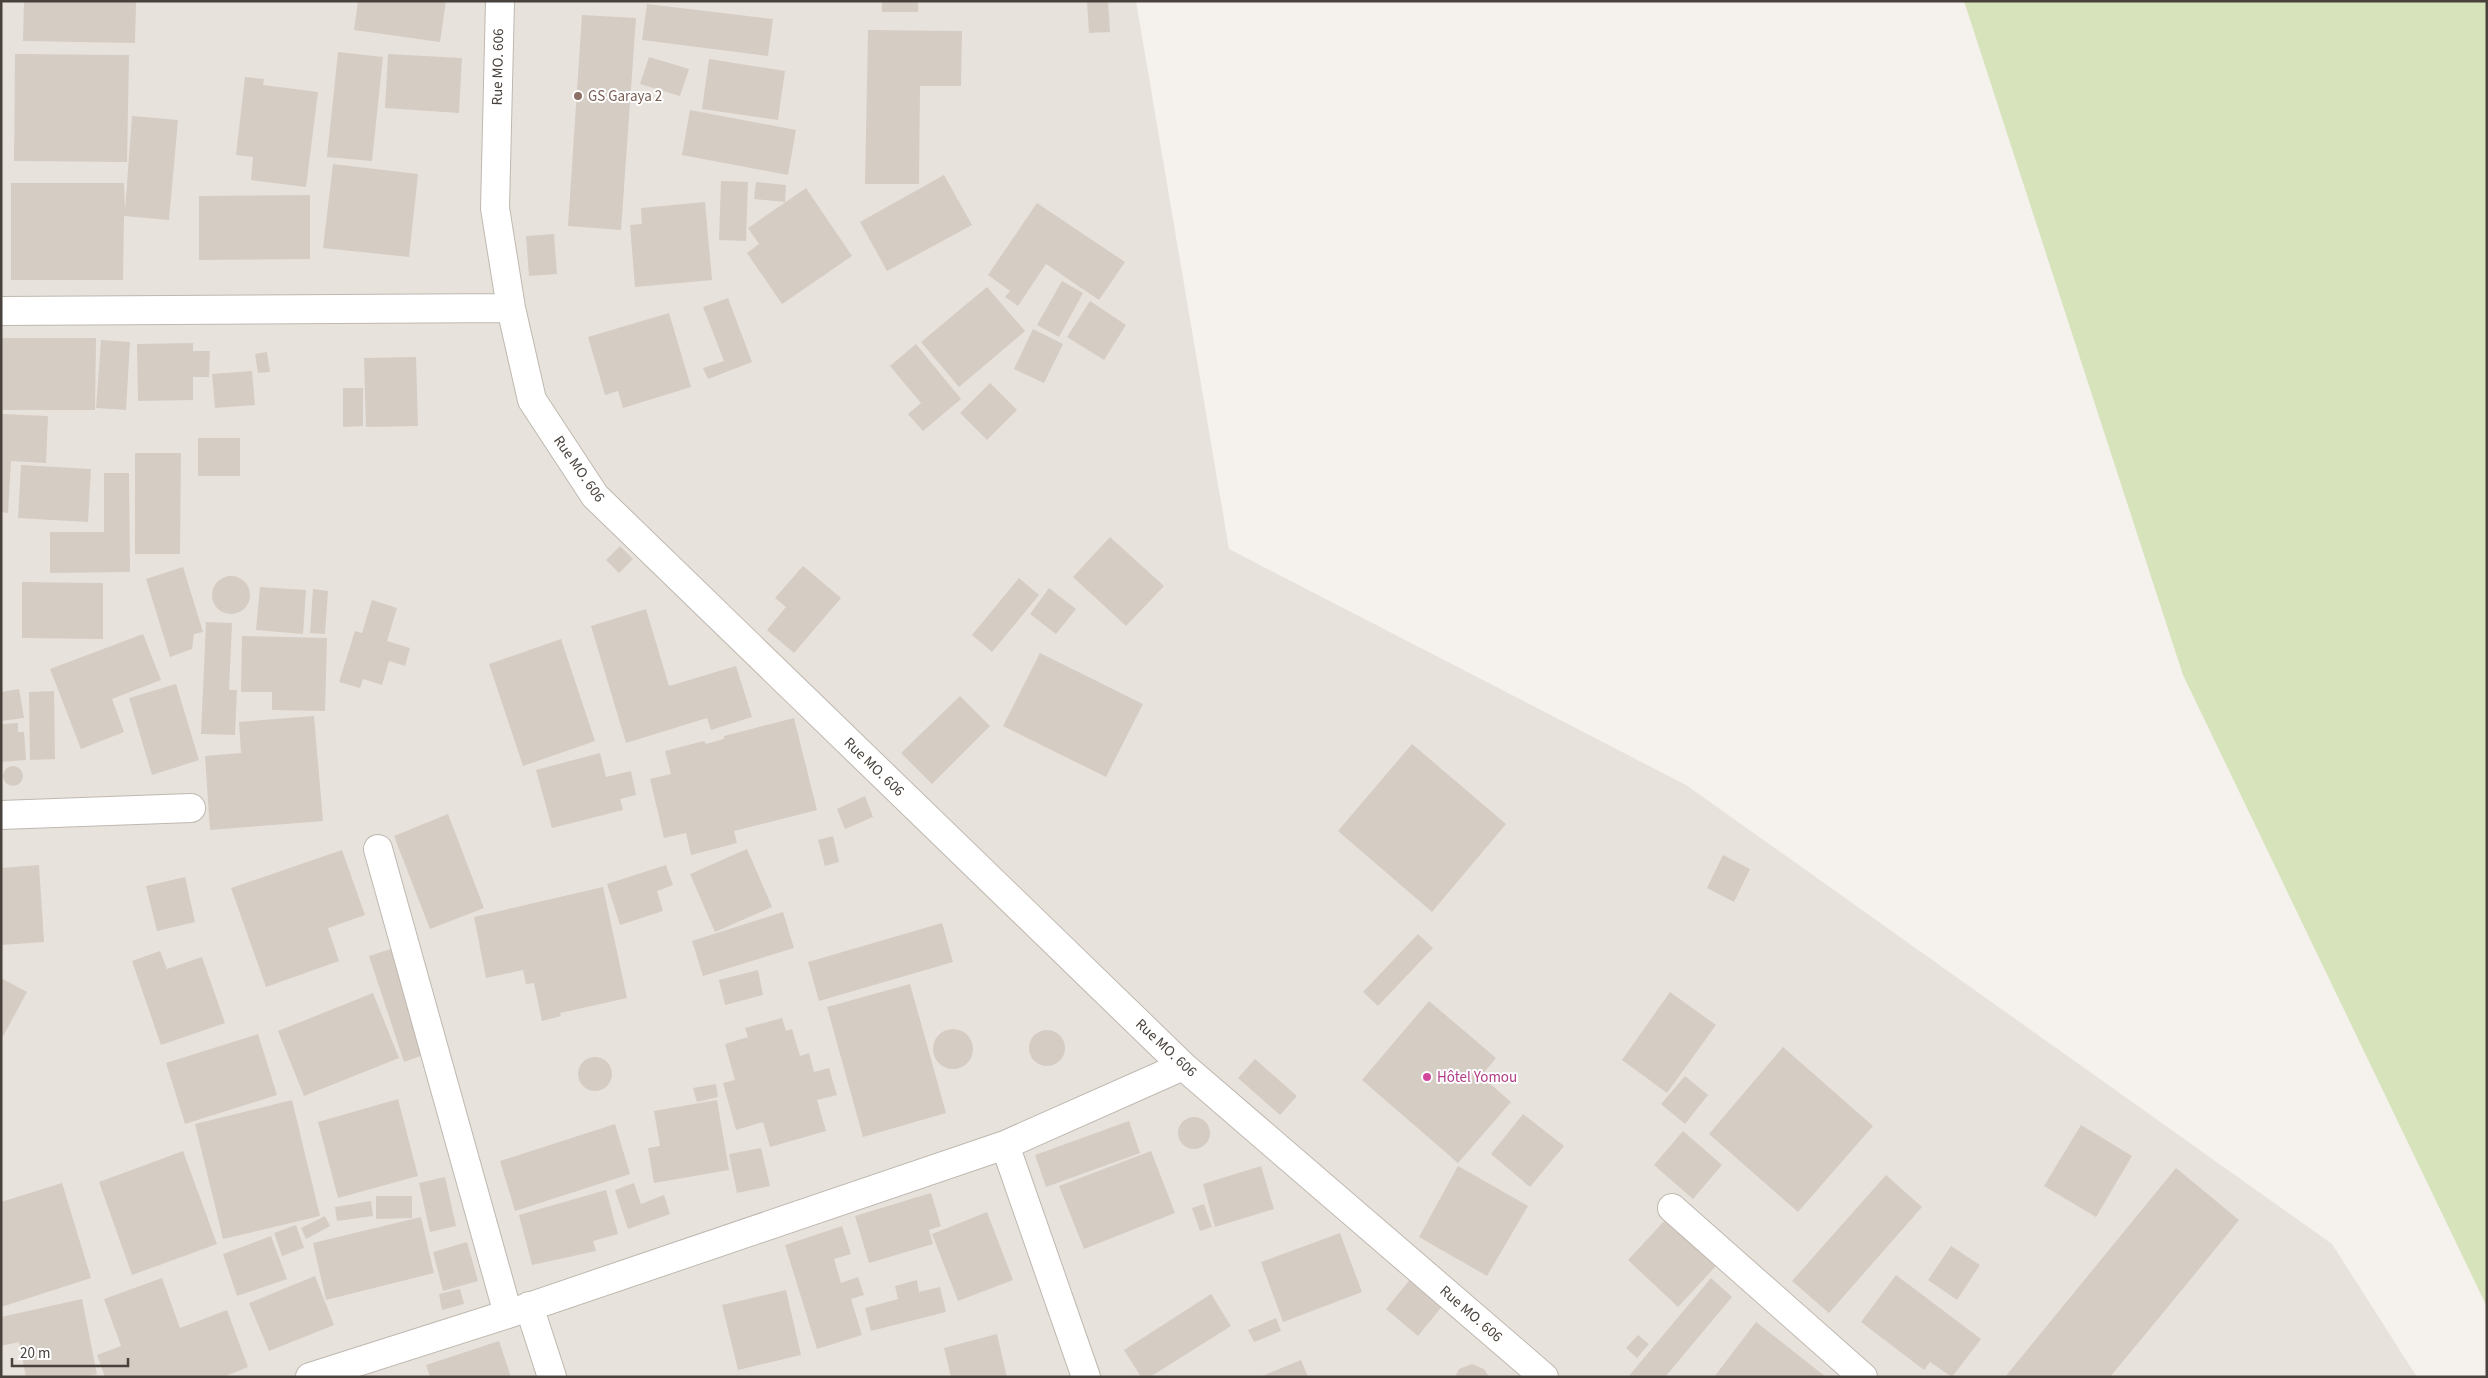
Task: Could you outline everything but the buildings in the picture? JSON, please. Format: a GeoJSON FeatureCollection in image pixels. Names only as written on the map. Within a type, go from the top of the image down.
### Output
{"type":"FeatureCollection","features":[{"type":"Feature","properties":{"kind":"street","name":"Rue MO. 606"},"geometry":{"type":"LineString","coordinates":[[500,1],[494,208],[511,308],[532,400],[595,496],[1183,1066],[1544,1377]]}},
{"type":"Feature","properties":{"kind":"street"},"geometry":{"type":"LineString","coordinates":[[1,311],[511,308]]}},
{"type":"Feature","properties":{"kind":"street"},"geometry":{"type":"LineString","coordinates":[[1,815],[191,808]]}},
{"type":"Feature","properties":{"kind":"street"},"geometry":{"type":"LineString","coordinates":[[378,849],[518,1310],[552,1377]]}},
{"type":"Feature","properties":{"kind":"street"},"geometry":{"type":"LineString","coordinates":[[310,1377],[518,1310],[1005,1145],[1183,1066]]}},
{"type":"Feature","properties":{"kind":"street"},"geometry":{"type":"LineString","coordinates":[[1005,1145],[1086,1377]]}},
{"type":"Feature","properties":{"kind":"street"},"geometry":{"type":"LineString","coordinates":[[1672,1208],[1863,1377]]}},
{"type":"Feature","properties":{"kind":"shaded area"},"geometry":{"type":"Polygon","coordinates":[[[1,1],[1136,1],[1229,549],[1686,785],[2332,1244],[2417,1377],[1,1377],[1,1]]]}},
{"type":"Feature","properties":{"kind":"green space"},"geometry":{"type":"Polygon","coordinates":[[[1964,1],[2487,1],[2487,1307],[2183,675],[1964,1]]]}},
{"type":"Feature","properties":{"kind":"place","name":"GS Garaya 2"},"geometry":{"type":"Point","coordinates":[578,96]}},
{"type":"Feature","properties":{"kind":"place","name":"Hôtel Yomou"},"geometry":{"type":"Point","coordinates":[1427,1077]}}]}
